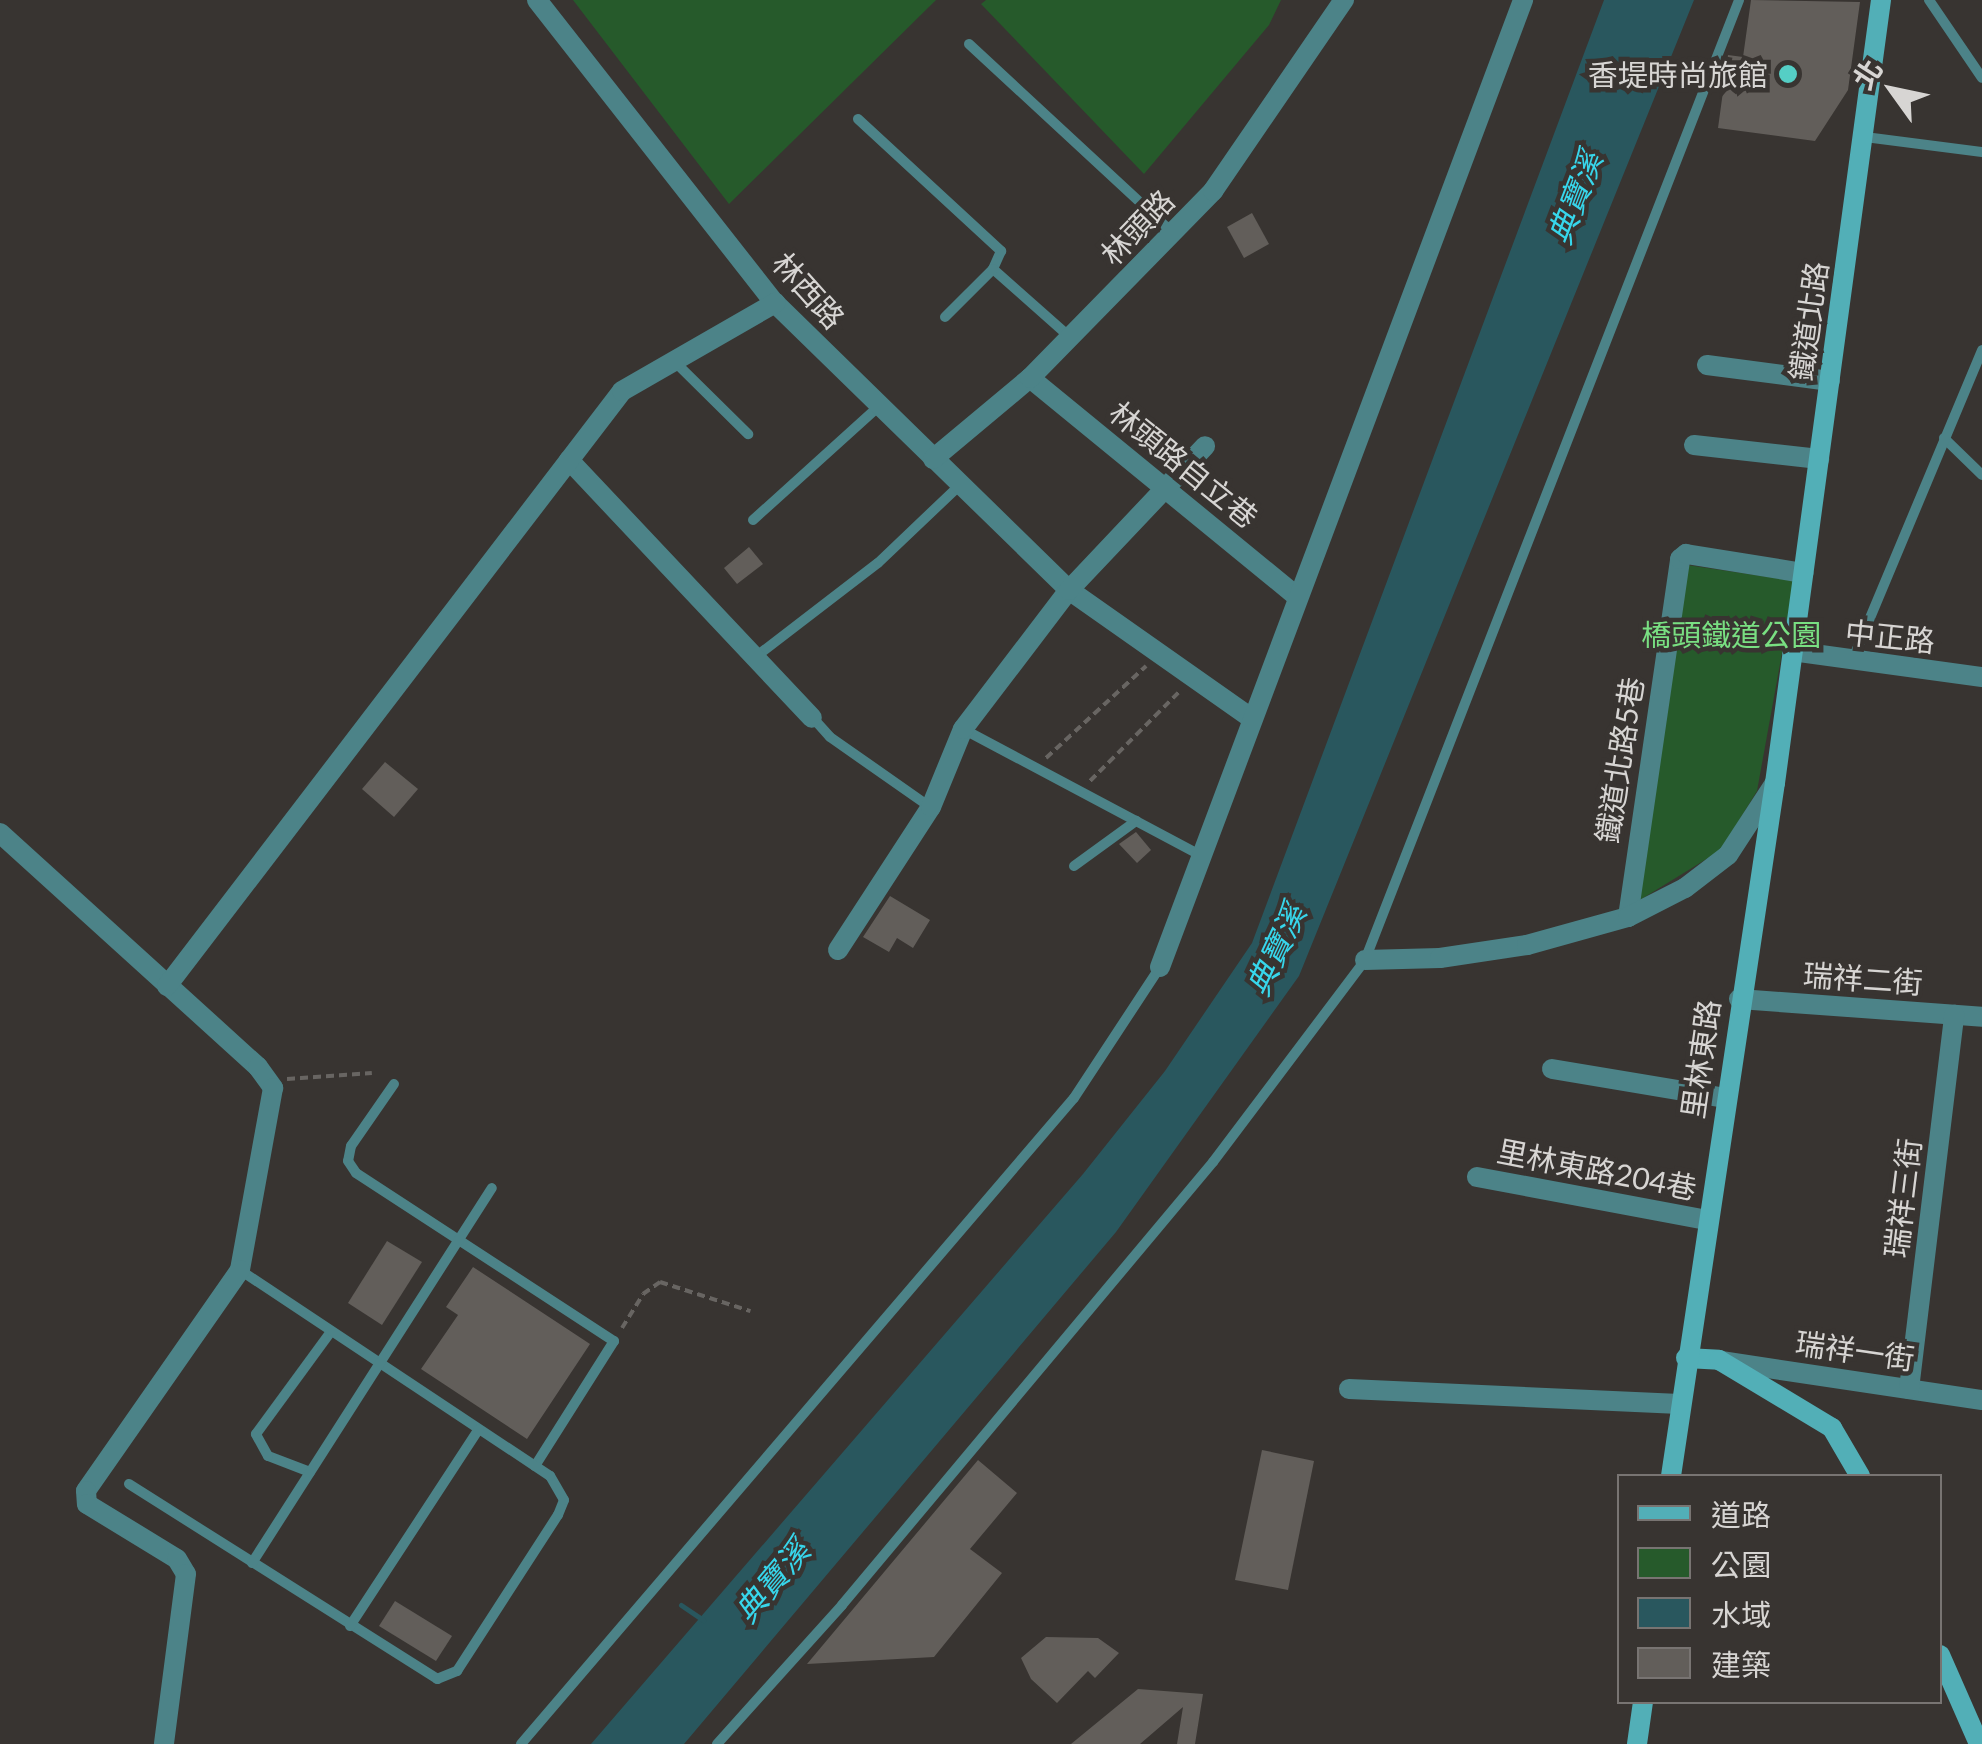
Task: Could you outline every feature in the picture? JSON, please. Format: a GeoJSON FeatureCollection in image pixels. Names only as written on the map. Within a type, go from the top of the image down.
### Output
{"type":"FeatureCollection","features":[{"type":"Feature","properties":{"kind":"street","name":"林西路"},"geometry":{"type":"LineString","coordinates":[[537,0],[775,303],[1069,590],[1251,718]]}},
{"type":"Feature","properties":{"kind":"street","name":"林頭路"},"geometry":{"type":"LineString","coordinates":[[933,460],[1030,378],[1213,191],[1344,0]]}},
{"type":"Feature","properties":{"kind":"street"},"geometry":{"type":"LineString","coordinates":[[1160,967],[1198,854],[1523,0]]}},
{"type":"Feature","properties":{"kind":"street","name":"鐵道北路"},"geometry":{"type":"LineString","coordinates":[[1792,651],[1882,0]]}},
{"type":"Feature","properties":{"kind":"street"},"geometry":{"type":"LineString","coordinates":[[166,986],[622,390],[775,303]]}},
{"type":"Feature","properties":{"kind":"street"},"geometry":{"type":"LineString","coordinates":[[1706,365],[1830,381]]}},
{"type":"Feature","properties":{"kind":"street","name":"林頭路自立巷"},"geometry":{"type":"LineString","coordinates":[[1030,378],[1298,597]]}},
{"type":"Feature","properties":{"kind":"street"},"geometry":{"type":"LineString","coordinates":[[1694,445],[1819,459]]}},
{"type":"Feature","properties":{"kind":"street"},"geometry":{"type":"LineString","coordinates":[[838,950],[931,807],[963,729],[1069,590],[1170,489],[1206,446]]}},
{"type":"Feature","properties":{"kind":"street"},"geometry":{"type":"LineString","coordinates":[[569,460],[758,655],[812,718]]}},
{"type":"Feature","properties":{"kind":"street","name":"鐵道北路5巷"},"geometry":{"type":"LineString","coordinates":[[1628,918],[1680,559],[1686,554],[1802,573]]}},
{"type":"Feature","properties":{"kind":"street","name":"中正路"},"geometry":{"type":"LineString","coordinates":[[1792,651],[1982,677]]}},
{"type":"Feature","properties":{"kind":"street","name":"里林東路"},"geometry":{"type":"LineString","coordinates":[[1670,1474],[1792,651]]}},
{"type":"Feature","properties":{"kind":"street"},"geometry":{"type":"LineString","coordinates":[[1364,960],[1440,958],[1526,945],[1628,918],[1685,888],[1728,855],[1775,783]]}},
{"type":"Feature","properties":{"kind":"street"},"geometry":{"type":"LineString","coordinates":[[0,833],[272,1088],[240,1270],[86,1492],[87,1504],[176,1559],[186,1574],[164,1744]]}},
{"type":"Feature","properties":{"kind":"street","name":"瑞祥二街"},"geometry":{"type":"LineString","coordinates":[[1740,998],[1982,1017]]}},
{"type":"Feature","properties":{"kind":"street","name":"瑞祥三街"},"geometry":{"type":"LineString","coordinates":[[1909,1388],[1954,1015]]}},
{"type":"Feature","properties":{"kind":"street"},"geometry":{"type":"LineString","coordinates":[[1552,1069],[1725,1098]]}},
{"type":"Feature","properties":{"kind":"street","name":"里林東路204巷"},"geometry":{"type":"LineString","coordinates":[[1477,1177],[1706,1220]]}},
{"type":"Feature","properties":{"kind":"street"},"geometry":{"type":"LineString","coordinates":[[1686,1358],[1719,1360],[1832,1428],[1859,1474]]}},
{"type":"Feature","properties":{"kind":"street","name":"瑞祥一街"},"geometry":{"type":"LineString","coordinates":[[1719,1360],[1982,1400]]}},
{"type":"Feature","properties":{"kind":"street"},"geometry":{"type":"LineString","coordinates":[[1348,1389],[1680,1404]]}},
{"type":"Feature","properties":{"kind":"street"},"geometry":{"type":"LineString","coordinates":[[1942,1660],[1979,1744]]}},
{"type":"Feature","properties":{"kind":"street"},"geometry":{"type":"LineString","coordinates":[[1637,1744],[1643,1704]]}},
{"type":"Feature","properties":{"kind":"lane"},"geometry":{"type":"LineString","coordinates":[[716,1744],[842,1605],[1214,1162],[1364,960],[1738,0]]}},
{"type":"Feature","properties":{"kind":"lane"},"geometry":{"type":"LineString","coordinates":[[1929,0],[1982,78]]}},
{"type":"Feature","properties":{"kind":"lane"},"geometry":{"type":"LineString","coordinates":[[969,44],[1173,233]]}},
{"type":"Feature","properties":{"kind":"lane"},"geometry":{"type":"LineString","coordinates":[[858,119],[1001,251],[993,269],[946,317]]}},
{"type":"Feature","properties":{"kind":"lane"},"geometry":{"type":"LineString","coordinates":[[1864,137],[1982,152]]}},
{"type":"Feature","properties":{"kind":"lane"},"geometry":{"type":"LineString","coordinates":[[993,269],[1071,338]]}},
{"type":"Feature","properties":{"kind":"lane"},"geometry":{"type":"LineString","coordinates":[[1852,662],[1982,350]]}},
{"type":"Feature","properties":{"kind":"lane"},"geometry":{"type":"LineString","coordinates":[[676,362],[748,434]]}},
{"type":"Feature","properties":{"kind":"lane"},"geometry":{"type":"LineString","coordinates":[[753,520],[879,406]]}},
{"type":"Feature","properties":{"kind":"lane"},"geometry":{"type":"LineString","coordinates":[[1944,438],[1982,475]]}},
{"type":"Feature","properties":{"kind":"lane"},"geometry":{"type":"LineString","coordinates":[[758,655],[878,564],[960,486]]}},
{"type":"Feature","properties":{"kind":"lane"},"geometry":{"type":"LineString","coordinates":[[812,718],[830,738],[931,807]]}},
{"type":"Feature","properties":{"kind":"lane"},"geometry":{"type":"LineString","coordinates":[[963,729],[1198,854]]}},
{"type":"Feature","properties":{"kind":"lane"},"geometry":{"type":"LineString","coordinates":[[1074,866],[1136,821]]}},
{"type":"Feature","properties":{"kind":"lane"},"geometry":{"type":"LineString","coordinates":[[521,1744],[1074,1098],[1160,967]]}},
{"type":"Feature","properties":{"kind":"lane"},"geometry":{"type":"LineString","coordinates":[[394,1084],[348,1160],[356,1173],[614,1341],[535,1466]]}},
{"type":"Feature","properties":{"kind":"lane"},"geometry":{"type":"LineString","coordinates":[[252,1563],[492,1188]]}},
{"type":"Feature","properties":{"kind":"lane"},"geometry":{"type":"LineString","coordinates":[[128,1484],[428,1676],[457,1671],[564,1500],[560,1486],[535,1466],[240,1270]]}},
{"type":"Feature","properties":{"kind":"lane"},"geometry":{"type":"LineString","coordinates":[[310,1472],[268,1456],[256,1434],[330,1333]]}},
{"type":"Feature","properties":{"kind":"lane"},"geometry":{"type":"LineString","coordinates":[[350,1626],[478,1429]]}},
{"type":"Feature","properties":{"kind":"path"},"geometry":{"type":"LineString","coordinates":[[1036,768],[1159,654]]}},
{"type":"Feature","properties":{"kind":"path"},"geometry":{"type":"LineString","coordinates":[[1080,792],[1193,677]]}},
{"type":"Feature","properties":{"kind":"path"},"geometry":{"type":"LineString","coordinates":[[267,1080],[372,1073]]}},
{"type":"Feature","properties":{"kind":"path"},"geometry":{"type":"LineString","coordinates":[[614,1341],[643,1294],[660,1282],[750,1311]]}},
{"type":"Feature","properties":{"kind":"green space"},"geometry":{"type":"Polygon","coordinates":[[[573,0],[936,0],[729,204],[573,0]]]}},
{"type":"Feature","properties":{"kind":"green space"},"geometry":{"type":"Polygon","coordinates":[[[986,0],[1281,0],[1269,25],[1144,174],[981,4],[986,0]]]}},
{"type":"Feature","properties":{"kind":"green space","name":"橋頭鐵道公園"},"geometry":{"type":"Polygon","coordinates":[[[1687,565],[1795,581],[1757,791],[1721,850],[1635,903],[1687,565]]]}},
{"type":"Feature","properties":{"kind":"water","name":"典寶溪"},"geometry":{"type":"Polygon","coordinates":[[[1604,0],[1694,0],[1299,976],[1116,1232],[684,1744],[591,1744],[1083,1174],[1165,1071],[1252,943],[1604,0]]]}},
{"type":"Feature","properties":{"kind":"building","name":"香堤時尚旅館"},"geometry":{"type":"Polygon","coordinates":[[[1751,0],[1860,2],[1848,90],[1815,141],[1718,128],[1728,55],[1743,57],[1751,0]]]}},
{"type":"Feature","properties":{"kind":"building"},"geometry":{"type":"Polygon","coordinates":[[[1252,213],[1269,244],[1244,258],[1227,227],[1252,213]]]}},
{"type":"Feature","properties":{"kind":"building"},"geometry":{"type":"Polygon","coordinates":[[[749,547],[763,564],[737,584],[724,568],[749,547]]]}},
{"type":"Feature","properties":{"kind":"building"},"geometry":{"type":"Polygon","coordinates":[[[385,762],[418,789],[394,817],[362,789],[385,762]]]}},
{"type":"Feature","properties":{"kind":"building"},"geometry":{"type":"Polygon","coordinates":[[[1136,832],[1151,850],[1137,863],[1119,844],[1136,832]]]}},
{"type":"Feature","properties":{"kind":"building"},"geometry":{"type":"Polygon","coordinates":[[[890,896],[930,920],[913,948],[897,938],[889,952],[863,937],[890,896]]]}},
{"type":"Feature","properties":{"kind":"building"},"geometry":{"type":"Polygon","coordinates":[[[387,1241],[422,1262],[382,1325],[348,1303],[387,1241]]]}},
{"type":"Feature","properties":{"kind":"building"},"geometry":{"type":"Polygon","coordinates":[[[473,1267],[590,1344],[527,1439],[421,1369],[458,1315],[446,1307],[473,1267]]]}},
{"type":"Feature","properties":{"kind":"building"},"geometry":{"type":"Polygon","coordinates":[[[1262,1450],[1314,1461],[1288,1590],[1235,1580],[1262,1450]]]}},
{"type":"Feature","properties":{"kind":"building"},"geometry":{"type":"Polygon","coordinates":[[[978,1460],[1017,1493],[970,1549],[1002,1573],[934,1657],[807,1664],[978,1460]]]}},
{"type":"Feature","properties":{"kind":"building"},"geometry":{"type":"Polygon","coordinates":[[[395,1601],[452,1636],[436,1661],[379,1626],[395,1601]]]}},
{"type":"Feature","properties":{"kind":"building"},"geometry":{"type":"Polygon","coordinates":[[[1046,1637],[1098,1638],[1119,1653],[1095,1678],[1088,1671],[1057,1703],[1031,1679],[1021,1658],[1046,1637]]]}},
{"type":"Feature","properties":{"kind":"building"},"geometry":{"type":"Polygon","coordinates":[[[1138,1689],[1203,1694],[1195,1744],[1177,1744],[1183,1707],[1140,1744],[1071,1744],[1138,1689]]]}},
{"type":"Feature","properties":{"kind":"waterway"},"geometry":{"type":"LineString","coordinates":[[681,1605],[703,1620]]}},
{"type":"Feature","properties":{"kind":"place","name":"香堤時尚旅館"},"geometry":{"type":"Point","coordinates":[1788,74]}}]}
